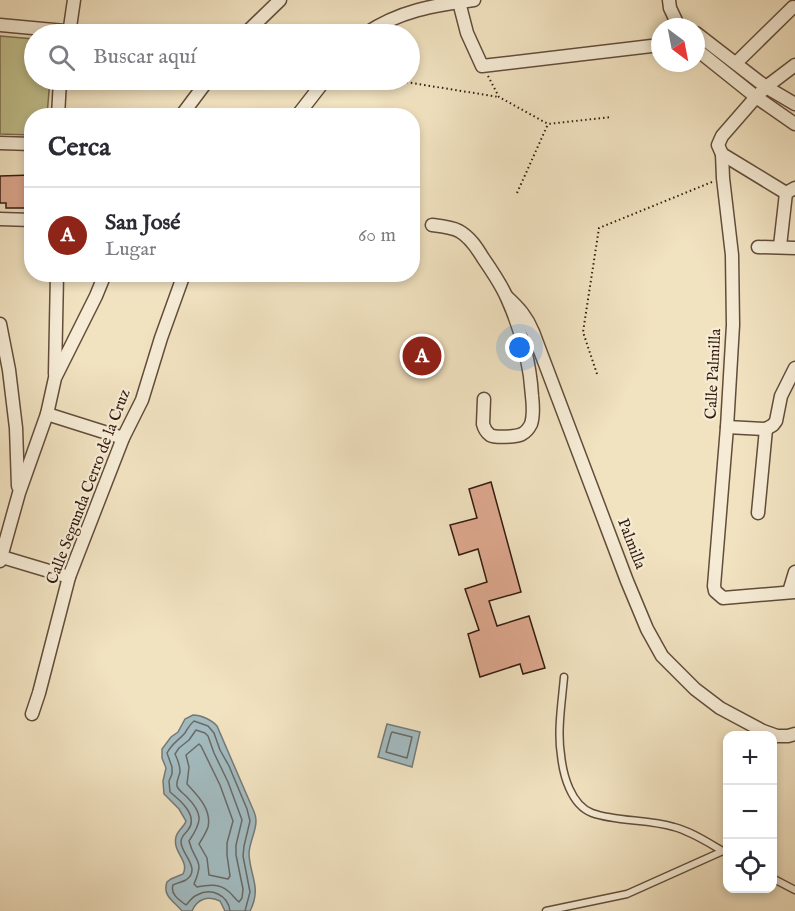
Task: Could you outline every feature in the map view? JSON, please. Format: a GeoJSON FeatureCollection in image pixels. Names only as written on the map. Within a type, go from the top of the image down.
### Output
{"type":"FeatureCollection","features":[{"type":"Feature","properties":{"kind":"street"},"geometry":{"type":"LineString","coordinates":[[71,24],[74,0]]}},
{"type":"Feature","properties":{"kind":"street"},"geometry":{"type":"LineString","coordinates":[[255,24],[280,0]]}},
{"type":"Feature","properties":{"kind":"street"},"geometry":{"type":"LineString","coordinates":[[382,24],[414,11],[474,0]]}},
{"type":"Feature","properties":{"kind":"street"},"geometry":{"type":"LineString","coordinates":[[669,0],[675,18]]}},
{"type":"Feature","properties":{"kind":"street"},"geometry":{"type":"LineString","coordinates":[[459,2],[467,33],[482,66],[651,46]]}},
{"type":"Feature","properties":{"kind":"street"},"geometry":{"type":"LineString","coordinates":[[736,63],[793,8]]}},
{"type":"Feature","properties":{"kind":"street"},"geometry":{"type":"LineString","coordinates":[[0,25],[24,28]]}},
{"type":"Feature","properties":{"kind":"street"},"geometry":{"type":"LineString","coordinates":[[705,40],[766,87],[795,105]]}},
{"type":"Feature","properties":{"kind":"street"},"geometry":{"type":"LineString","coordinates":[[705,57],[795,124]]}},
{"type":"Feature","properties":{"kind":"street","name":"Calle Palmilla"},"geometry":{"type":"LineString","coordinates":[[792,592],[723,598],[718,595],[714,586],[733,325],[732,255],[719,141],[766,87],[795,65]]}},
{"type":"Feature","properties":{"kind":"street"},"geometry":{"type":"LineString","coordinates":[[58,108],[59,90]]}},
{"type":"Feature","properties":{"kind":"street"},"geometry":{"type":"LineString","coordinates":[[187,108],[200,90]]}},
{"type":"Feature","properties":{"kind":"street"},"geometry":{"type":"LineString","coordinates":[[303,108],[317,90]]}},
{"type":"Feature","properties":{"kind":"street"},"geometry":{"type":"LineString","coordinates":[[0,143],[24,144]]}},
{"type":"Feature","properties":{"kind":"street"},"geometry":{"type":"LineString","coordinates":[[721,152],[790,190],[780,246]]}},
{"type":"Feature","properties":{"kind":"street"},"geometry":{"type":"LineString","coordinates":[[0,219],[24,220]]}},
{"type":"Feature","properties":{"kind":"street"},"geometry":{"type":"LineString","coordinates":[[432,225],[459,230],[468,238],[494,274],[507,297],[520,334],[529,366],[533,408],[532,419],[527,430],[517,436],[490,435],[483,424],[484,399]]}},
{"type":"Feature","properties":{"kind":"street"},"geometry":{"type":"LineString","coordinates":[[758,247],[795,248]]}},
{"type":"Feature","properties":{"kind":"street"},"geometry":{"type":"LineString","coordinates":[[57,282],[55,378],[47,414],[19,493],[1,559],[69,578]]}},
{"type":"Feature","properties":{"kind":"street"},"geometry":{"type":"LineString","coordinates":[[55,378],[102,282]]}},
{"type":"Feature","properties":{"kind":"street","name":"Calle Segunda Cerro de la Cruz"},"geometry":{"type":"LineString","coordinates":[[32,714],[69,578],[123,438],[142,400],[181,282]]}},
{"type":"Feature","properties":{"kind":"street","name":"Palmilla"},"geometry":{"type":"LineString","coordinates":[[507,297],[528,319],[627,581],[647,630],[662,656],[695,689],[720,708],[770,734],[788,736],[795,734]]}},
{"type":"Feature","properties":{"kind":"street"},"geometry":{"type":"LineString","coordinates":[[0,324],[3,352],[9,370],[16,428],[19,493]]}},
{"type":"Feature","properties":{"kind":"street"},"geometry":{"type":"LineString","coordinates":[[758,513],[771,425],[781,396],[795,368]]}},
{"type":"Feature","properties":{"kind":"street"},"geometry":{"type":"LineString","coordinates":[[47,414],[123,438]]}},
{"type":"Feature","properties":{"kind":"street"},"geometry":{"type":"LineString","coordinates":[[727,427],[771,425]]}},
{"type":"Feature","properties":{"kind":"street"},"geometry":{"type":"LineString","coordinates":[[792,592],[795,572]]}},
{"type":"Feature","properties":{"kind":"lane"},"geometry":{"type":"LineString","coordinates":[[564,676],[560,754],[569,787],[578,802],[591,813],[675,827],[723,851]]}},
{"type":"Feature","properties":{"kind":"lane"},"geometry":{"type":"LineString","coordinates":[[546,911],[627,894],[723,853]]}},
{"type":"Feature","properties":{"kind":"lane"},"geometry":{"type":"LineString","coordinates":[[777,881],[795,890]]}},
{"type":"Feature","properties":{"kind":"path"},"geometry":{"type":"LineString","coordinates":[[482,66],[499,96]]}},
{"type":"Feature","properties":{"kind":"path"},"geometry":{"type":"LineString","coordinates":[[420,84],[499,96],[548,124],[611,117]]}},
{"type":"Feature","properties":{"kind":"path"},"geometry":{"type":"LineString","coordinates":[[518,193],[548,124]]}},
{"type":"Feature","properties":{"kind":"path"},"geometry":{"type":"LineString","coordinates":[[597,374],[583,332],[599,228],[723,178]]}},
{"type":"Feature","properties":{"kind":"green space"},"geometry":{"type":"Polygon","coordinates":[[[0,36],[24,38],[24,90],[49,90],[48,108],[24,108],[24,135],[0,134],[0,36]]]}},
{"type":"Feature","properties":{"kind":"water"},"geometry":{"type":"Polygon","coordinates":[[[193,715],[206,718],[217,726],[255,814],[256,825],[249,854],[255,895],[250,911],[225,911],[220,901],[207,898],[200,901],[192,911],[182,911],[167,895],[167,882],[183,874],[185,869],[175,842],[186,821],[179,809],[164,794],[163,781],[166,768],[162,758],[162,749],[178,732],[185,719],[193,715]]]}},
{"type":"Feature","properties":{"kind":"water"},"geometry":{"type":"Polygon","coordinates":[[[387,724],[420,732],[412,767],[378,757],[387,724]]]}},
{"type":"Feature","properties":{"kind":"building"},"geometry":{"type":"Polygon","coordinates":[[[24,175],[24,208],[6,208],[6,203],[0,203],[0,176],[24,175]]]}},
{"type":"Feature","properties":{"kind":"building"},"geometry":{"type":"Polygon","coordinates":[[[491,482],[521,592],[489,601],[497,626],[529,616],[545,668],[523,674],[520,664],[480,677],[468,634],[479,630],[465,589],[487,582],[478,549],[459,555],[450,525],[477,518],[469,489],[491,482]]]}},
{"type":"Feature","properties":{"kind":"place","name":"San José"},"geometry":{"type":"Point","coordinates":[422,356]}}]}
